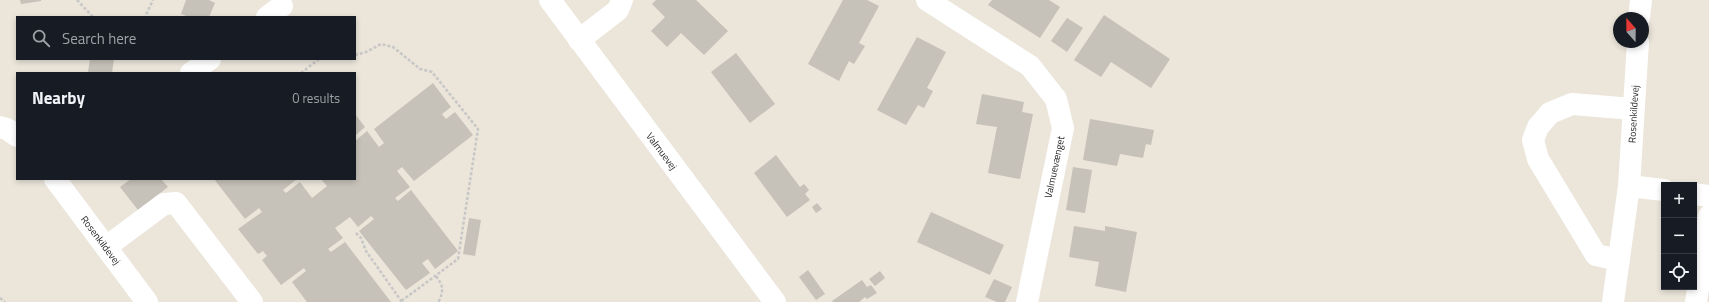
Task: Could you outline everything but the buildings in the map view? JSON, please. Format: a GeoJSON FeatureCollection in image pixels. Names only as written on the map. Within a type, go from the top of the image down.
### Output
{"type":"FeatureCollection","features":[{"type":"Feature","properties":{"kind":"street","name":"Valmuevej"},"geometry":{"type":"LineString","coordinates":[[550,0],[775,302]]}},
{"type":"Feature","properties":{"kind":"street"},"geometry":{"type":"LineString","coordinates":[[579,40],[618,10],[622,0]]}},
{"type":"Feature","properties":{"kind":"street","name":"Valmuevænget"},"geometry":{"type":"LineString","coordinates":[[927,0],[1030,66],[1056,99],[1063,128],[1027,302]]}},
{"type":"Feature","properties":{"kind":"street"},"geometry":{"type":"LineString","coordinates":[[1640,12],[1641,0]]}},
{"type":"Feature","properties":{"kind":"street","name":"Rosenkildevej"},"geometry":{"type":"LineString","coordinates":[[1613,302],[1629,186],[1638,48]]}},
{"type":"Feature","properties":{"kind":"street"},"geometry":{"type":"LineString","coordinates":[[192,72],[209,60]]}},
{"type":"Feature","properties":{"kind":"street"},"geometry":{"type":"LineString","coordinates":[[1619,260],[1596,255],[1538,159],[1533,140],[1538,127],[1550,113],[1572,104],[1633,109]]}},
{"type":"Feature","properties":{"kind":"street"},"geometry":{"type":"LineString","coordinates":[[0,127],[7,129],[16,135]]}},
{"type":"Feature","properties":{"kind":"street","name":"Rosenkildevej"},"geometry":{"type":"LineString","coordinates":[[56,180],[147,302]]}},
{"type":"Feature","properties":{"kind":"street"},"geometry":{"type":"LineString","coordinates":[[1629,186],[1661,190]]}},
{"type":"Feature","properties":{"kind":"street"},"geometry":{"type":"LineString","coordinates":[[1697,194],[1709,196]]}},
{"type":"Feature","properties":{"kind":"street"},"geometry":{"type":"LineString","coordinates":[[106,247],[164,204],[176,203],[252,302]]}},
{"type":"Feature","properties":{"kind":"street"},"geometry":{"type":"LineString","coordinates":[[1696,302],[1709,216]]}},
{"type":"Feature","properties":{"kind":"path"},"geometry":{"type":"LineString","coordinates":[[78,0],[92,16]]}},
{"type":"Feature","properties":{"kind":"path"},"geometry":{"type":"LineString","coordinates":[[145,16],[153,0]]}},
{"type":"Feature","properties":{"kind":"path"},"geometry":{"type":"LineString","coordinates":[[356,55],[366,52],[381,44],[393,47],[420,69],[432,72],[478,129],[458,259],[402,302],[366,251],[361,238],[356,233]]}},
{"type":"Feature","properties":{"kind":"path"},"geometry":{"type":"LineString","coordinates":[[302,72],[318,60]]}},
{"type":"Feature","properties":{"kind":"path"},"geometry":{"type":"LineString","coordinates":[[436,276],[442,285],[442,293],[439,301],[437,302]]}},
{"type":"Feature","properties":{"kind":"path"},"geometry":{"type":"LineString","coordinates":[[0,298],[5,302]]}}]}
